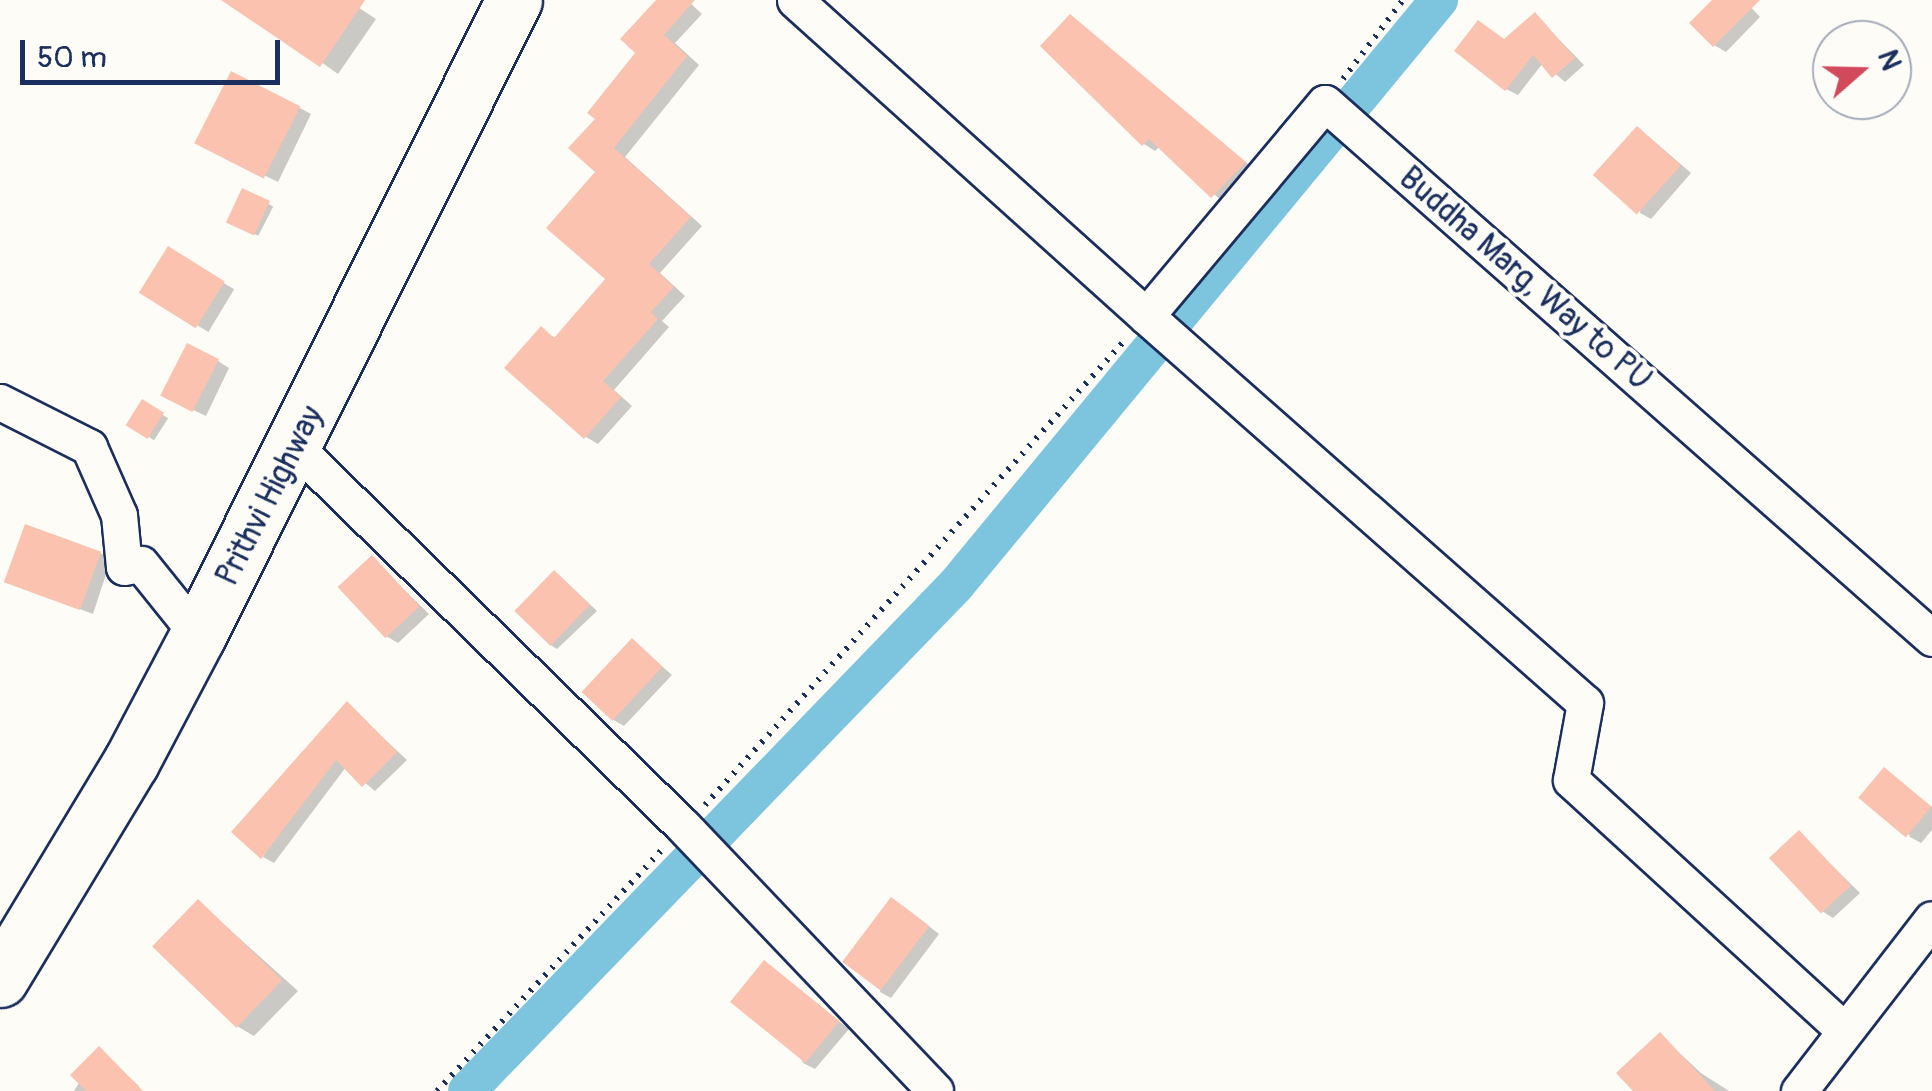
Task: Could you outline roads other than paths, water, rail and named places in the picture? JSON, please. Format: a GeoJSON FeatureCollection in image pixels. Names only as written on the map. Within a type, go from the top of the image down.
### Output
{"type":"FeatureCollection","features":[{"type":"Feature","properties":{"kind":"highway","name":"Prithvi Highway"},"geometry":{"type":"LineString","coordinates":[[0,979],[131,762],[198,636],[296,448],[514,0]]}},
{"type":"Feature","properties":{"kind":"street"},"geometry":{"type":"LineString","coordinates":[[795,0],[1585,703],[1571,780],[1843,1029]]}},
{"type":"Feature","properties":{"kind":"street","name":"Buddha Marg, Way to PU"},"geometry":{"type":"LineString","coordinates":[[1146,316],[1325,103],[1932,638]]}},
{"type":"Feature","properties":{"kind":"street"},"geometry":{"type":"LineString","coordinates":[[0,402],[89,446],[119,515],[124,566],[141,564],[198,636]]}},
{"type":"Feature","properties":{"kind":"street"},"geometry":{"type":"LineString","coordinates":[[296,448],[684,828],[936,1091]]}},
{"type":"Feature","properties":{"kind":"street"},"geometry":{"type":"LineString","coordinates":[[1799,1091],[1932,918]]}},
{"type":"Feature","properties":{"kind":"waterway"},"geometry":{"type":"LineString","coordinates":[[467,1091],[956,585],[1439,0]]}}]}
